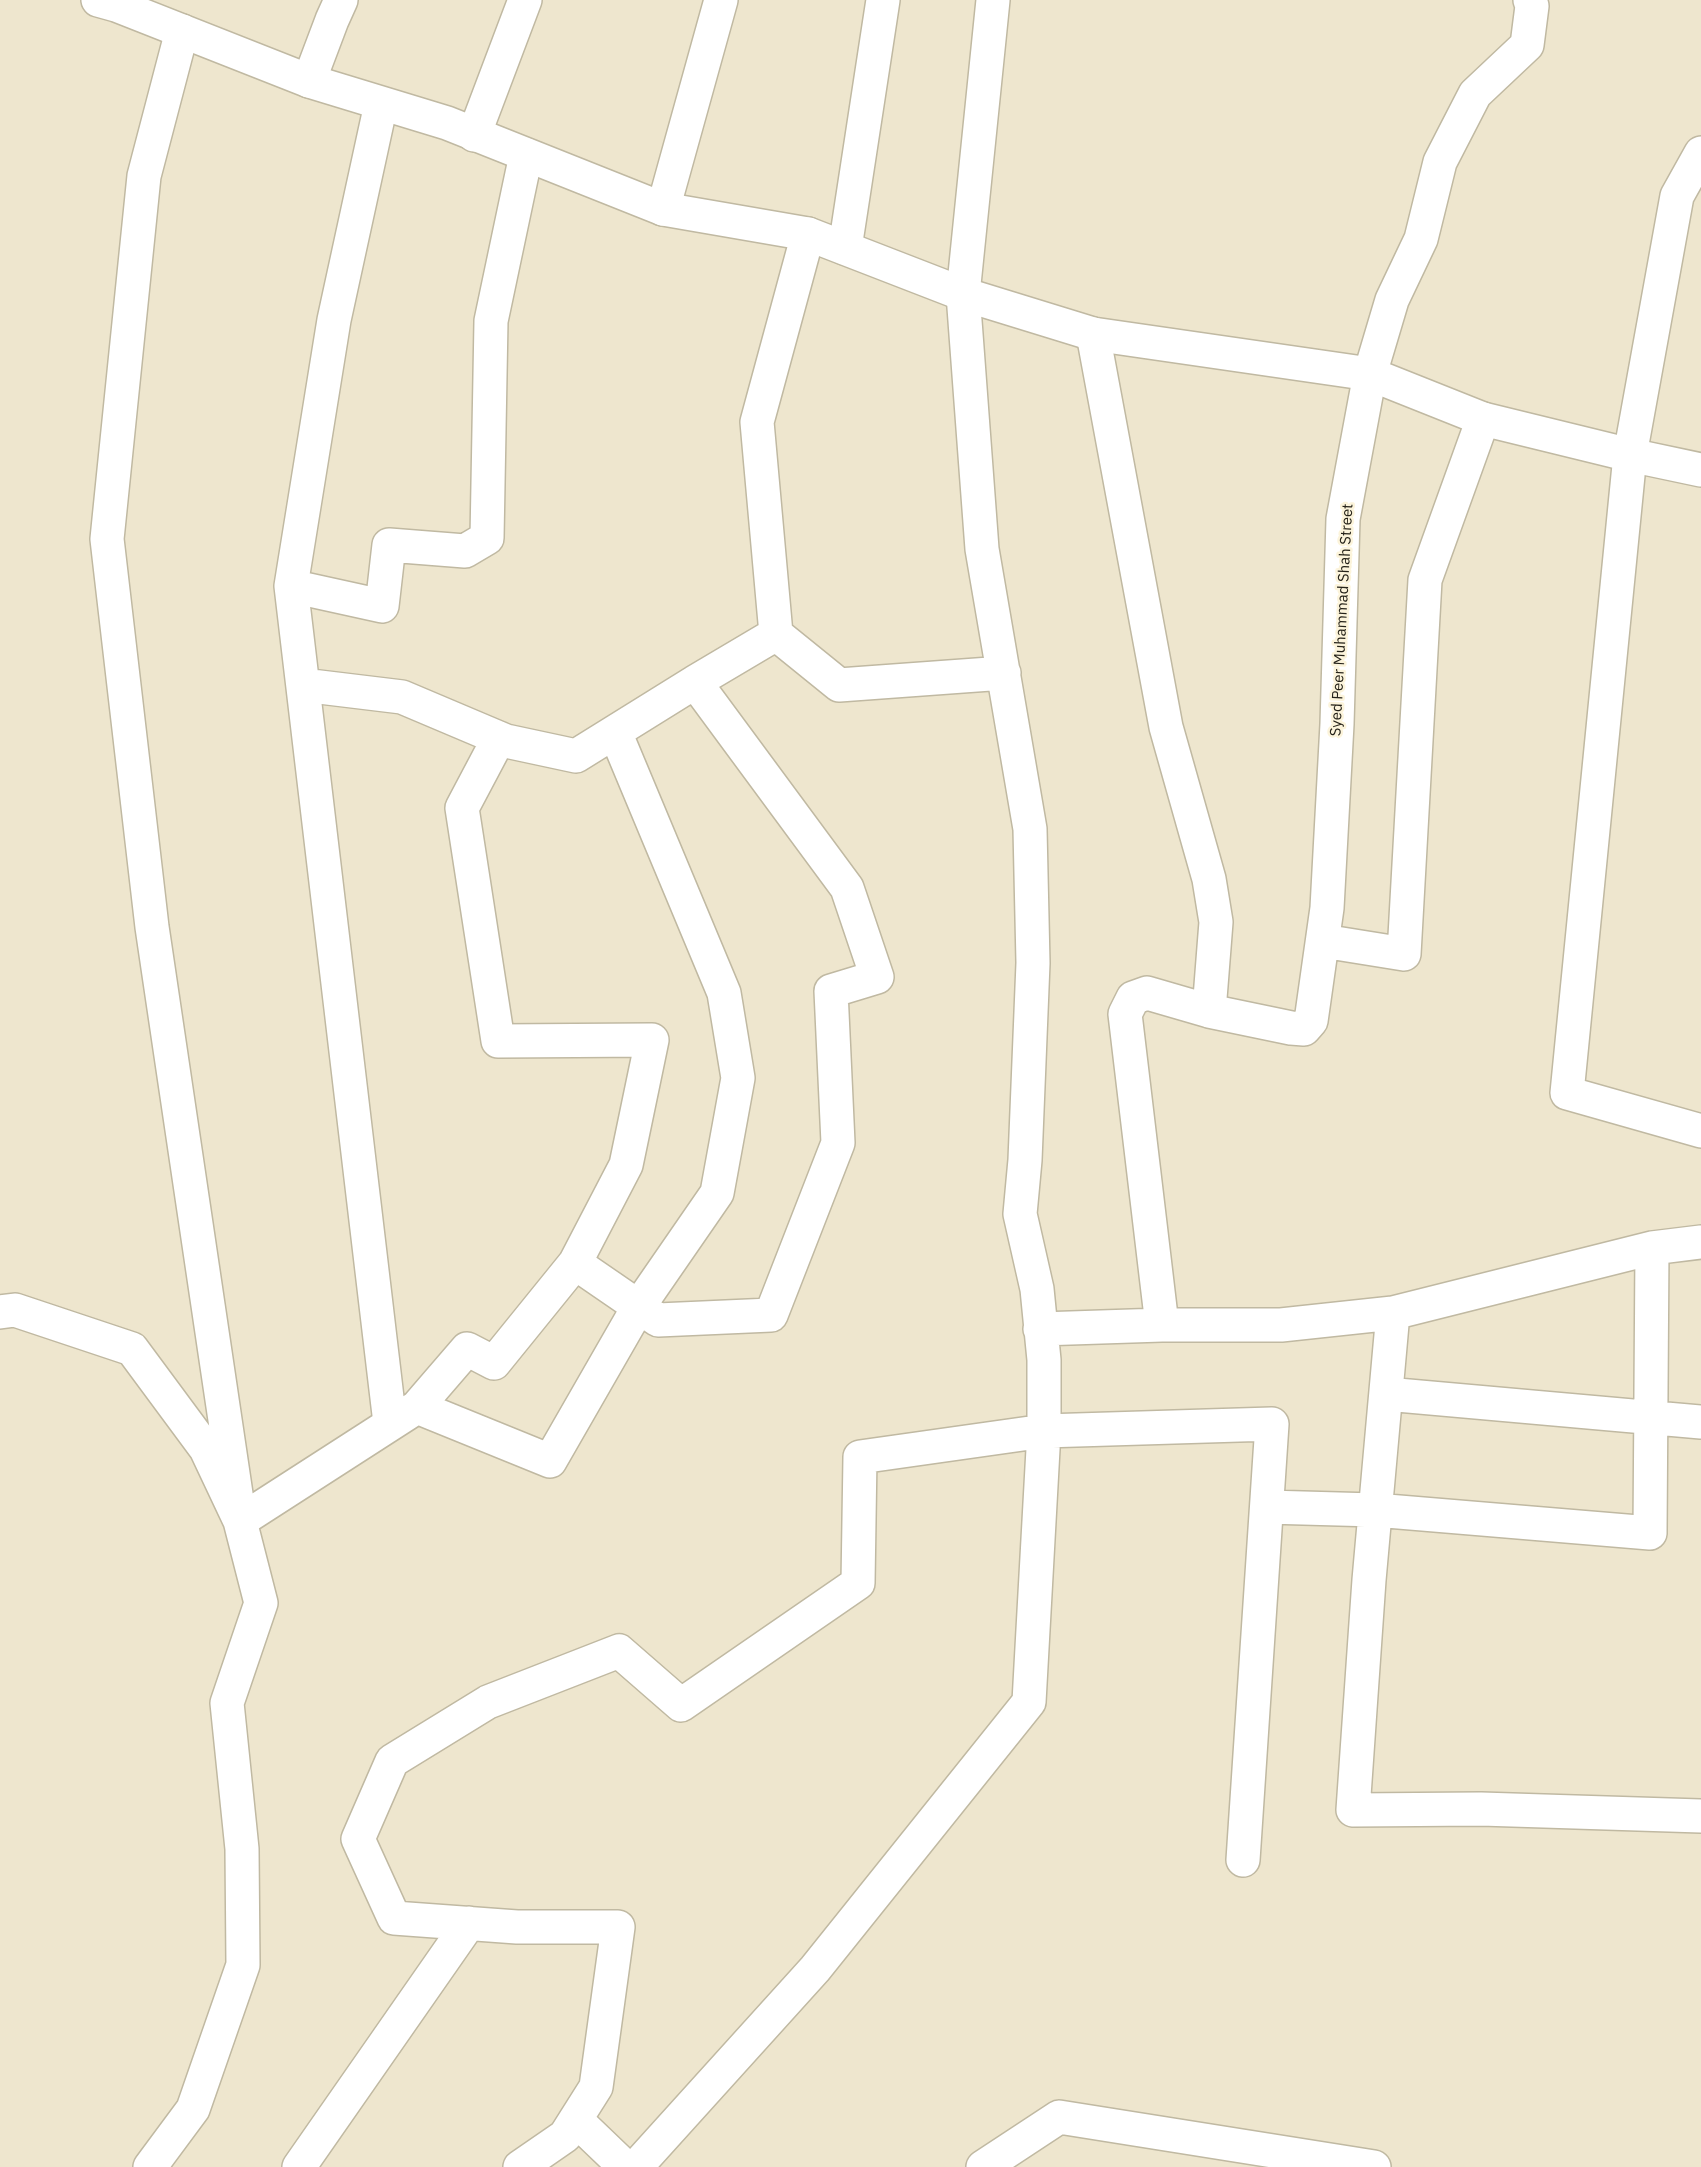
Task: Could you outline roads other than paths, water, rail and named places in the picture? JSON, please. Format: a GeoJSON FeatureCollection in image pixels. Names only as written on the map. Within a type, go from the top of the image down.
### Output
{"type":"FeatureCollection","features":[{"type":"Feature","properties":{"kind":"street"},"geometry":{"type":"LineString","coordinates":[[309,81],[341,0]]}},
{"type":"Feature","properties":{"kind":"street"},"geometry":{"type":"LineString","coordinates":[[474,135],[525,0]]}},
{"type":"Feature","properties":{"kind":"street"},"geometry":{"type":"LineString","coordinates":[[663,208],[721,0]]}},
{"type":"Feature","properties":{"kind":"street"},"geometry":{"type":"LineString","coordinates":[[845,248],[883,0]]}},
{"type":"Feature","properties":{"kind":"street"},"geometry":{"type":"LineString","coordinates":[[636,2167],[815,1969],[1029,1702],[1044,1431],[1044,1360],[1037,1289],[1020,1214],[1025,1160],[1034,963],[1030,829],[982,549],[963,294],[993,0]]}},
{"type":"Feature","properties":{"kind":"street","name":"Syed Peer Muhammad Shah Street"},"geometry":{"type":"LineString","coordinates":[[1209,1011],[1304,1029],[1311,1021],[1327,908],[1337,724],[1343,519],[1370,374],[1392,300],[1421,239],[1440,162],[1475,94],[1527,45],[1532,6],[1530,0]]}},
{"type":"Feature","properties":{"kind":"street"},"geometry":{"type":"LineString","coordinates":[[111,2],[309,81],[447,123],[663,208],[808,234],[963,294],[1094,334],[1370,374],[1483,419],[1701,470]]}},
{"type":"Feature","properties":{"kind":"street"},"geometry":{"type":"LineString","coordinates":[[150,2167],[193,2109],[243,1965],[242,1849],[227,1703],[261,1603],[240,1521],[152,927],[107,539],[144,176],[182,31]]}},
{"type":"Feature","properties":{"kind":"street"},"geometry":{"type":"LineString","coordinates":[[381,104],[334,320],[291,586],[404,1415]]}},
{"type":"Feature","properties":{"kind":"street"},"geometry":{"type":"LineString","coordinates":[[1701,153],[1677,196],[1630,455],[1570,1044],[1567,1093],[1701,1131]]}},
{"type":"Feature","properties":{"kind":"street"},"geometry":{"type":"LineString","coordinates":[[291,586],[382,606],[388,545],[465,551],[487,538],[491,321],[526,155]]}},
{"type":"Feature","properties":{"kind":"street"},"geometry":{"type":"LineString","coordinates":[[808,234],[757,422],[776,634],[839,685],[1004,672]]}},
{"type":"Feature","properties":{"kind":"street"},"geometry":{"type":"LineString","coordinates":[[1094,334],[1166,727],[1209,879],[1216,922],[1209,1011],[1147,993],[1133,998],[1125,1014],[1162,1325]]}},
{"type":"Feature","properties":{"kind":"street"},"geometry":{"type":"LineString","coordinates":[[1323,941],[1404,954],[1425,580],[1483,419]]}},
{"type":"Feature","properties":{"kind":"street"},"geometry":{"type":"LineString","coordinates":[[303,685],[402,697],[499,738],[576,756],[776,634]]}},
{"type":"Feature","properties":{"kind":"street"},"geometry":{"type":"LineString","coordinates":[[575,1263],[658,1320],[771,1316],[838,1143],[831,991],[877,977],[847,888],[695,682]]}},
{"type":"Feature","properties":{"kind":"street"},"geometry":{"type":"LineString","coordinates":[[404,1415],[550,1461],[639,1306],[717,1193],[738,1078],[724,993],[615,732]]}},
{"type":"Feature","properties":{"kind":"street"},"geometry":{"type":"LineString","coordinates":[[240,1521],[404,1415],[467,1349],[494,1363],[575,1263],[626,1165],[652,1040],[498,1041],[462,808],[499,738]]}},
{"type":"Feature","properties":{"kind":"street"},"geometry":{"type":"LineString","coordinates":[[1040,1329],[1162,1325],[1281,1325],[1393,1313],[1652,1248],[1701,1242]]}},
{"type":"Feature","properties":{"kind":"street"},"geometry":{"type":"LineString","coordinates":[[1267,1507],[1375,1510],[1650,1533],[1652,1248]]}},
{"type":"Feature","properties":{"kind":"street"},"geometry":{"type":"LineString","coordinates":[[0,1312],[15,1310],[132,1349],[206,1449],[240,1521]]}},
{"type":"Feature","properties":{"kind":"street"},"geometry":{"type":"LineString","coordinates":[[1393,1313],[1375,1510],[1353,1810],[1481,1809],[1701,1816]]}},
{"type":"Feature","properties":{"kind":"street"},"geometry":{"type":"LineString","coordinates":[[1386,1394],[1701,1422]]}},
{"type":"Feature","properties":{"kind":"street"},"geometry":{"type":"LineString","coordinates":[[520,2167],[565,2136],[596,2087],[618,1927],[517,1927],[394,1918],[358,1839],[392,1761],[488,1702],[619,1651],[681,1705],[858,1584],[860,1457],[1044,1431],[1272,1424],[1243,1860]]}},
{"type":"Feature","properties":{"kind":"street"},"geometry":{"type":"LineString","coordinates":[[299,2167],[469,1923]]}},
{"type":"Feature","properties":{"kind":"street"},"geometry":{"type":"LineString","coordinates":[[983,2167],[1059,2117],[1374,2167]]}},
{"type":"Feature","properties":{"kind":"street"},"geometry":{"type":"LineString","coordinates":[[576,2120],[625,2167]]}}]}
